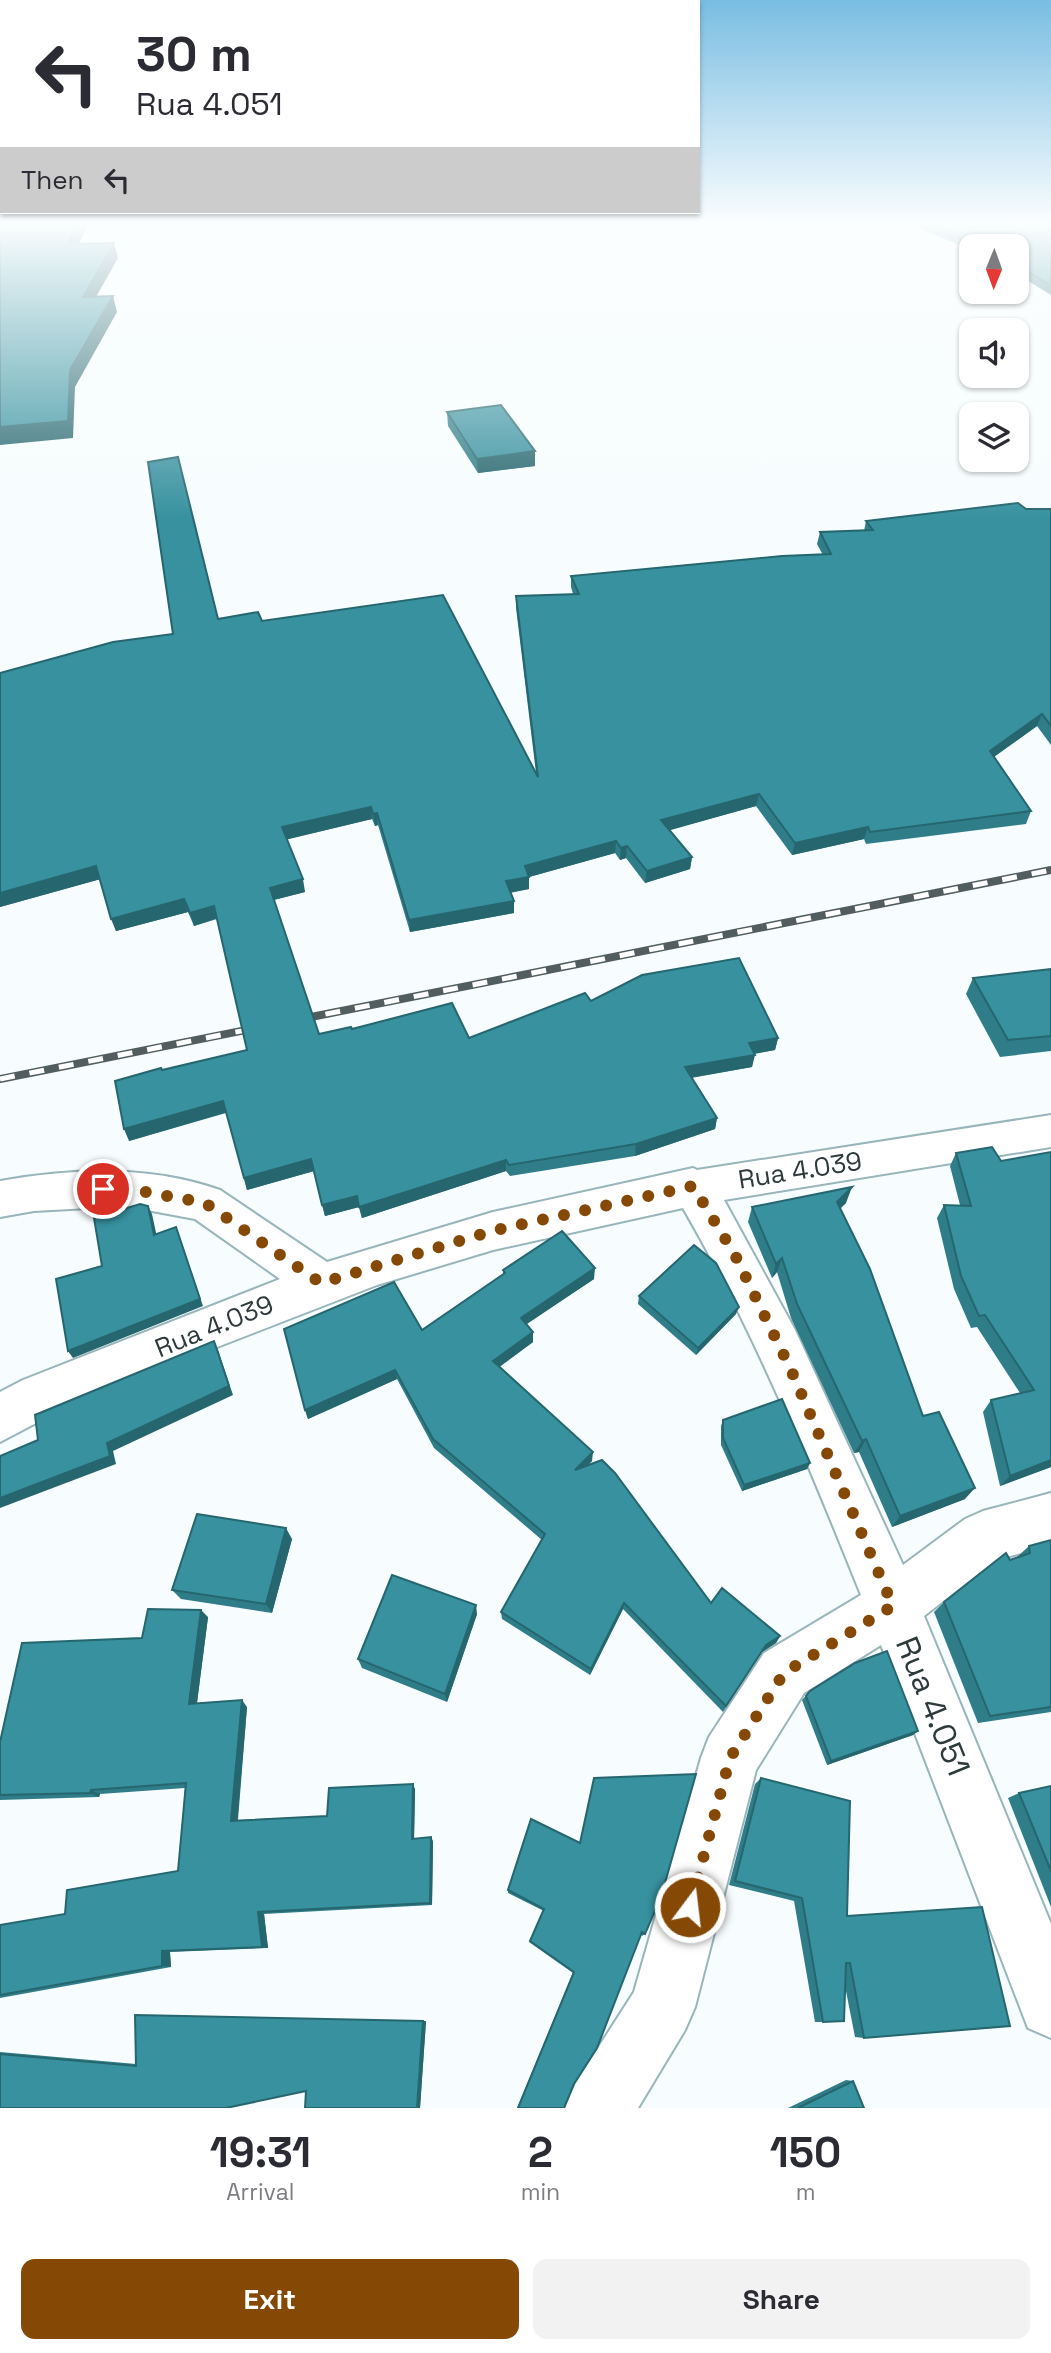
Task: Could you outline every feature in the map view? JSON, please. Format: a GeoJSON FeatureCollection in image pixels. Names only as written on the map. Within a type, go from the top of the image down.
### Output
{"type":"FeatureCollection","features":[{"type":"Feature","properties":{"kind":"street","name":"Rua 4.039"},"geometry":{"type":"LineString","coordinates":[[0,1418],[40,1396],[321,1283],[492,1231],[693,1186],[1051,1131]]}},
{"type":"Feature","properties":{"kind":"street","name":"Rua 4.051"},"geometry":{"type":"LineString","coordinates":[[693,1186],[735,1255],[791,1370],[893,1606],[1051,2005]]}},
{"type":"Feature","properties":{"kind":"street"},"geometry":{"type":"LineString","coordinates":[[0,1199],[34,1193],[125,1188],[205,1203],[321,1283]]}},
{"type":"Feature","properties":{"kind":"street"},"geometry":{"type":"LineString","coordinates":[[600,2108],[662,2007],[730,1758],[784,1673],[893,1606],[983,1537],[1051,1519]]}},
{"type":"Feature","properties":{"kind":"building"},"geometry":{"type":"Polygon","coordinates":[[[0,321],[98,321],[70,370],[68,421],[0,427],[0,321]]]}},
{"type":"Feature","properties":{"kind":"building"},"geometry":{"type":"Polygon","coordinates":[[[501,405],[535,451],[477,459],[447,412],[501,405]]]}},
{"type":"Feature","properties":{"kind":"building"},"geometry":{"type":"Polygon","coordinates":[[[178,457],[218,619],[258,612],[262,621],[443,595],[538,777],[516,596],[579,594],[571,576],[782,556],[831,554],[820,532],[873,530],[866,521],[1018,503],[1026,509],[1051,509],[1051,726],[1042,714],[990,751],[1031,811],[870,832],[868,827],[795,843],[759,794],[661,820],[692,857],[647,871],[627,846],[621,848],[616,841],[525,866],[529,877],[506,881],[514,901],[409,920],[377,813],[373,814],[371,807],[282,827],[303,879],[270,888],[319,1034],[351,1027],[352,1029],[452,1003],[469,1038],[585,993],[591,1001],[642,975],[739,958],[778,1038],[749,1043],[755,1055],[685,1067],[717,1118],[636,1144],[509,1165],[506,1160],[359,1207],[357,1196],[322,1205],[311,1159],[244,1178],[223,1101],[124,1129],[115,1081],[161,1068],[162,1070],[247,1050],[214,906],[190,913],[184,899],[111,919],[96,866],[0,893],[0,673],[113,642],[173,634],[148,462],[178,457]]]}},
{"type":"Feature","properties":{"kind":"building"},"geometry":{"type":"Polygon","coordinates":[[[1051,969],[1051,1036],[1008,1040],[973,978],[1051,969]]]}},
{"type":"Feature","properties":{"kind":"building"},"geometry":{"type":"Polygon","coordinates":[[[992,1147],[1001,1161],[1051,1152],[1051,1460],[1010,1476],[991,1400],[1034,1390],[985,1315],[979,1316],[961,1276],[944,1205],[971,1206],[956,1153],[992,1147]]]}},
{"type":"Feature","properties":{"kind":"building"},"geometry":{"type":"Polygon","coordinates":[[[852,1187],[837,1202],[870,1269],[923,1416],[939,1412],[975,1488],[900,1516],[866,1439],[862,1441],[797,1304],[782,1258],[776,1264],[752,1207],[852,1187]]]}},
{"type":"Feature","properties":{"kind":"building"},"geometry":{"type":"Polygon","coordinates":[[[140,1204],[148,1206],[154,1235],[176,1227],[200,1299],[68,1351],[56,1279],[102,1266],[94,1218],[140,1204]]]}},
{"type":"Feature","properties":{"kind":"building"},"geometry":{"type":"Polygon","coordinates":[[[562,1231],[595,1268],[521,1318],[533,1332],[493,1361],[593,1452],[575,1470],[602,1460],[615,1473],[711,1603],[722,1588],[780,1636],[766,1645],[726,1706],[624,1603],[591,1669],[501,1612],[545,1534],[433,1439],[395,1370],[305,1410],[284,1329],[394,1282],[422,1330],[505,1273],[503,1270],[562,1231]]]}},
{"type":"Feature","properties":{"kind":"building"},"geometry":{"type":"Polygon","coordinates":[[[694,1245],[716,1263],[739,1307],[698,1348],[639,1296],[694,1245]]]}},
{"type":"Feature","properties":{"kind":"building"},"geometry":{"type":"Polygon","coordinates":[[[214,1341],[229,1386],[107,1443],[110,1456],[0,1498],[0,1456],[38,1440],[35,1415],[214,1341]]]}},
{"type":"Feature","properties":{"kind":"building"},"geometry":{"type":"Polygon","coordinates":[[[782,1399],[810,1463],[744,1485],[723,1438],[723,1420],[782,1399]]]}},
{"type":"Feature","properties":{"kind":"building"},"geometry":{"type":"Polygon","coordinates":[[[197,1514],[286,1528],[266,1604],[172,1590],[197,1514]]]}},
{"type":"Feature","properties":{"kind":"building"},"geometry":{"type":"Polygon","coordinates":[[[1051,1540],[1051,1707],[990,1716],[944,1602],[1006,1553],[1010,1560],[1030,1553],[1029,1546],[1051,1540]]]}},
{"type":"Feature","properties":{"kind":"building"},"geometry":{"type":"Polygon","coordinates":[[[392,1575],[476,1605],[445,1694],[358,1659],[392,1575]]]}},
{"type":"Feature","properties":{"kind":"building"},"geometry":{"type":"Polygon","coordinates":[[[148,1609],[201,1610],[189,1704],[242,1700],[231,1821],[327,1816],[329,1788],[413,1784],[412,1839],[431,1837],[430,1903],[258,1912],[262,1947],[162,1951],[162,1966],[0,1995],[0,1925],[65,1914],[67,1890],[178,1871],[186,1783],[91,1790],[90,1793],[0,1795],[0,1742],[22,1643],[142,1638],[148,1609]]]}},
{"type":"Feature","properties":{"kind":"building"},"geometry":{"type":"Polygon","coordinates":[[[887,1651],[918,1731],[831,1761],[806,1696],[855,1663],[887,1651]]]}},
{"type":"Feature","properties":{"kind":"building"},"geometry":{"type":"Polygon","coordinates":[[[696,1774],[661,1897],[645,1934],[642,1932],[597,2048],[574,2084],[564,2108],[518,2108],[574,1972],[530,1941],[544,1909],[508,1890],[531,1819],[580,1843],[594,1778],[696,1774]]]}},
{"type":"Feature","properties":{"kind":"building"},"geometry":{"type":"Polygon","coordinates":[[[761,1778],[850,1801],[847,1916],[982,1907],[1010,2026],[864,2038],[850,1963],[846,1963],[844,2021],[823,2022],[802,1898],[735,1881],[761,1778]]]}},
{"type":"Feature","properties":{"kind":"building"},"geometry":{"type":"Polygon","coordinates":[[[1051,1786],[1051,1871],[1019,1793],[1051,1786]]]}},
{"type":"Feature","properties":{"kind":"building"},"geometry":{"type":"Polygon","coordinates":[[[135,2015],[423,2021],[417,2108],[305,2108],[306,2091],[226,2108],[0,2108],[0,2054],[136,2066],[135,2015]]]}},
{"type":"Feature","properties":{"kind":"building"},"geometry":{"type":"Polygon","coordinates":[[[853,2081],[864,2108],[798,2108],[853,2081]]]}},
{"type":"Feature","properties":{"kind":"railway"},"geometry":{"type":"LineString","coordinates":[[296,1020],[1051,870]]}},
{"type":"Feature","properties":{"kind":"railway"},"geometry":{"type":"LineString","coordinates":[[0,1079],[261,1027]]}},
{"type":"Feature","properties":{"kind":"route"},"geometry":{"type":"LineString","coordinates":[[103,1189],[125,1188],[205,1203],[321,1283],[492,1231],[693,1186],[735,1255],[791,1370],[893,1606],[784,1673],[730,1758],[690,1907]]}}]}
